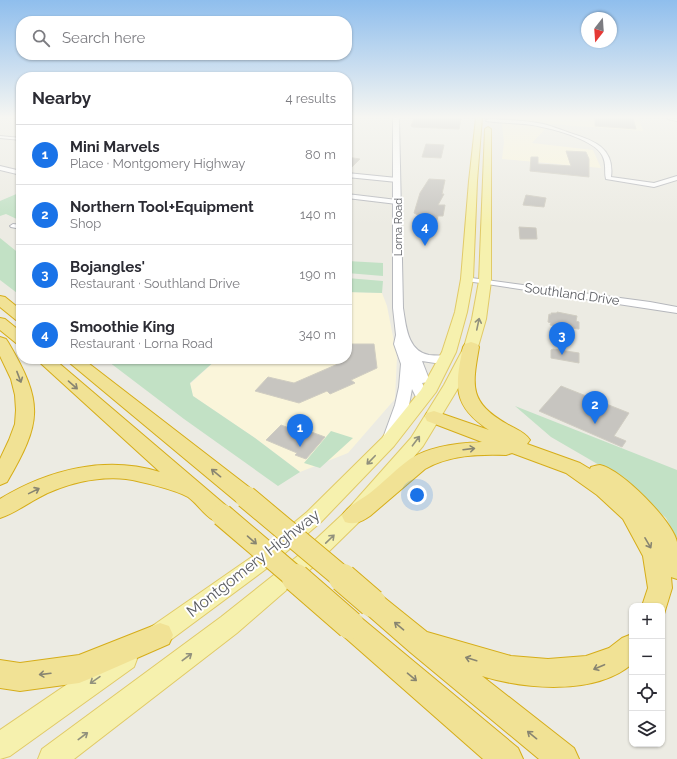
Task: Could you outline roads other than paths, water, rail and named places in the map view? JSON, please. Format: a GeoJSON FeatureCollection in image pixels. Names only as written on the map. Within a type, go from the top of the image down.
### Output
{"type":"FeatureCollection","features":[{"type":"Feature","properties":{"kind":"highway"},"geometry":{"type":"LineString","coordinates":[[0,300],[16,313]]}},
{"type":"Feature","properties":{"kind":"highway"},"geometry":{"type":"LineString","coordinates":[[0,322],[16,336]]}},
{"type":"Feature","properties":{"kind":"highway"},"geometry":{"type":"LineString","coordinates":[[0,342],[15,368],[24,392],[26,415],[19,442],[0,477]]}},
{"type":"Feature","properties":{"kind":"highway"},"geometry":{"type":"LineString","coordinates":[[470,346],[466,387],[470,404],[484,418],[520,444],[571,458],[607,477],[621,488],[648,515],[658,529],[667,544],[677,569]]}},
{"type":"Feature","properties":{"kind":"highway"},"geometry":{"type":"LineString","coordinates":[[50,364],[222,515],[507,759]]}},
{"type":"Feature","properties":{"kind":"highway"},"geometry":{"type":"LineString","coordinates":[[79,364],[246,497],[419,643],[563,759]]}},
{"type":"Feature","properties":{"kind":"highway"},"geometry":{"type":"LineString","coordinates":[[430,404],[573,468],[604,489],[631,513],[655,554],[660,588],[657,603]]}},
{"type":"Feature","properties":{"kind":"highway"},"geometry":{"type":"LineString","coordinates":[[353,516],[364,510],[420,463],[465,449],[520,444]]}},
{"type":"Feature","properties":{"kind":"highway"},"geometry":{"type":"LineString","coordinates":[[0,510],[15,500],[47,484],[84,474],[104,472],[144,475],[198,493]]}},
{"type":"Feature","properties":{"kind":"highway"},"geometry":{"type":"LineString","coordinates":[[0,674],[20,677],[79,669],[160,634]]}},
{"type":"Feature","properties":{"kind":"highway"},"geometry":{"type":"LineString","coordinates":[[419,643],[496,666],[539,673],[591,670],[624,656],[629,650]]}},
{"type":"Feature","properties":{"kind":"main road","name":"Montgomery Highway"},"geometry":{"type":"LineString","coordinates":[[52,759],[269,594],[353,516],[417,442],[444,358],[449,352],[460,319],[467,279],[476,153]]}},
{"type":"Feature","properties":{"kind":"main road","name":"Montgomery Highway"},"geometry":{"type":"LineString","coordinates":[[0,746],[160,634],[262,560],[314,517],[388,442],[452,385],[470,346],[479,319],[485,281],[487,153]]}},
{"type":"Feature","properties":{"kind":"street","name":"Lorna Road"},"geometry":{"type":"LineString","coordinates":[[397,153],[398,308],[402,335],[409,356],[430,404]]}},
{"type":"Feature","properties":{"kind":"street"},"geometry":{"type":"LineString","coordinates":[[602,153],[608,162],[608,178],[654,185],[677,178]]}},
{"type":"Feature","properties":{"kind":"street"},"geometry":{"type":"LineString","coordinates":[[0,168],[16,172]]}},
{"type":"Feature","properties":{"kind":"street"},"geometry":{"type":"LineString","coordinates":[[352,176],[397,180]]}},
{"type":"Feature","properties":{"kind":"street"},"geometry":{"type":"LineString","coordinates":[[352,197],[397,202]]}},
{"type":"Feature","properties":{"kind":"street","name":"Southland Drive"},"geometry":{"type":"LineString","coordinates":[[467,279],[677,310]]}},
{"type":"Feature","properties":{"kind":"street"},"geometry":{"type":"LineString","coordinates":[[388,442],[402,405],[406,387],[405,369],[409,356],[432,359],[444,358]]}},
{"type":"Feature","properties":{"kind":"place","name":"Smoothie King"},"geometry":{"type":"Point","coordinates":[425,246]}},
{"type":"Feature","properties":{"kind":"place","name":"Bojangles'"},"geometry":{"type":"Point","coordinates":[562,355]}},
{"type":"Feature","properties":{"kind":"place","name":"Northern Tool+Equipment"},"geometry":{"type":"Point","coordinates":[595,424]}},
{"type":"Feature","properties":{"kind":"place","name":"Mini Marvels"},"geometry":{"type":"Point","coordinates":[300,447]}}]}
